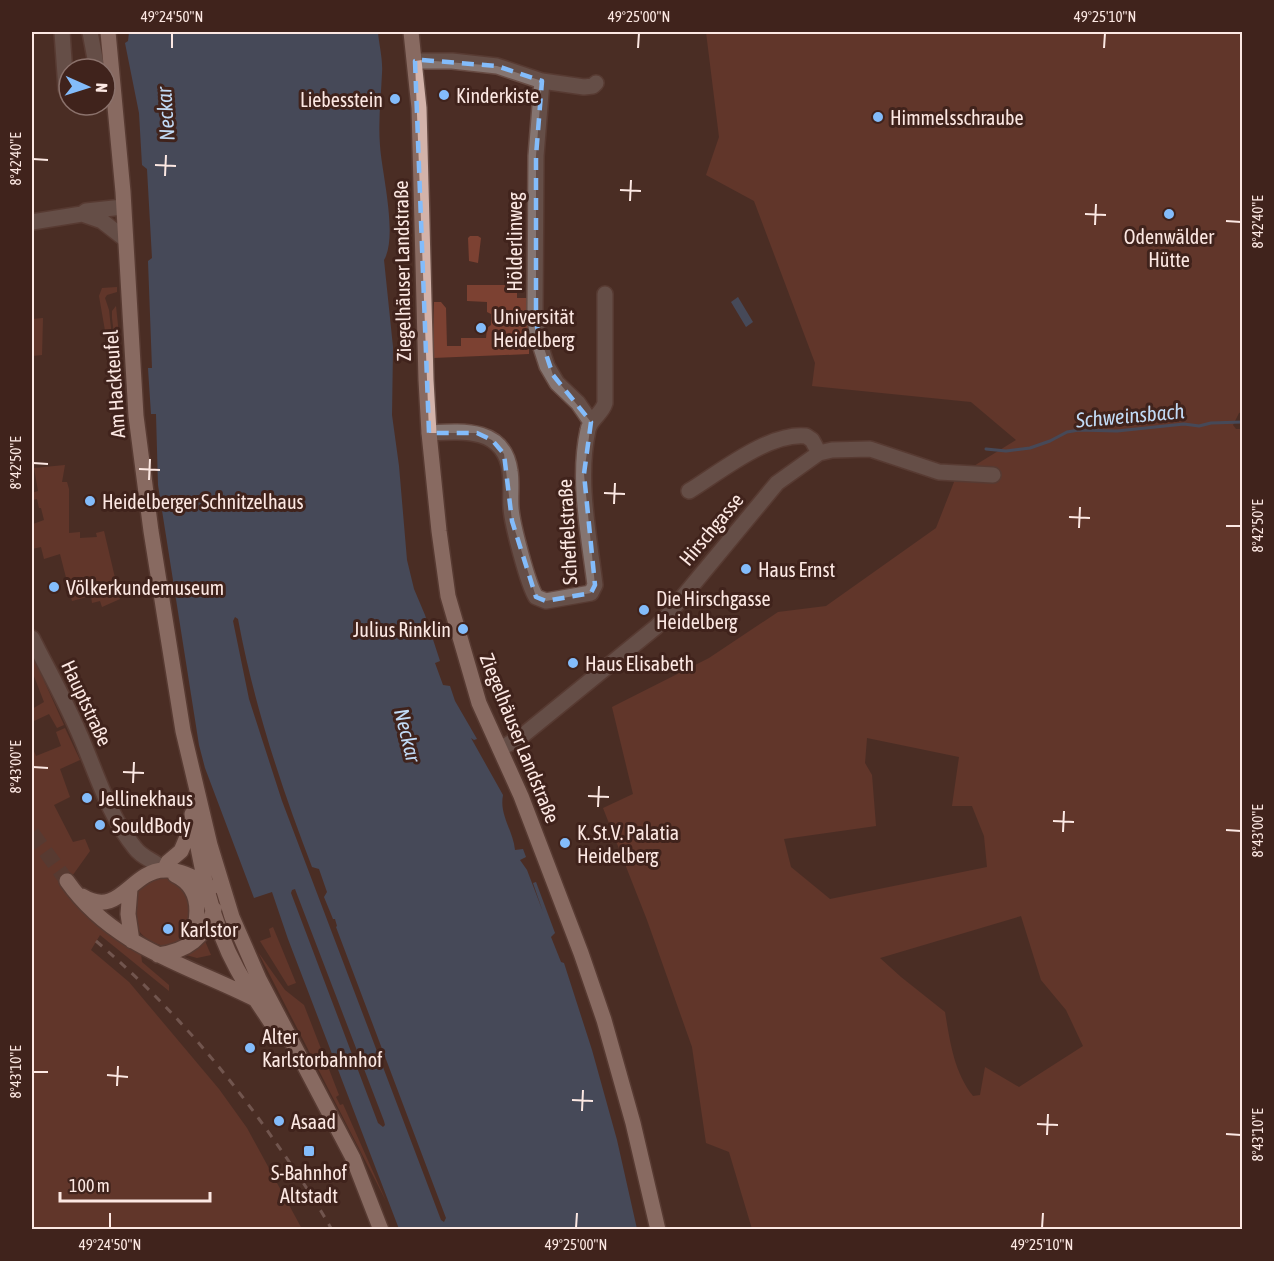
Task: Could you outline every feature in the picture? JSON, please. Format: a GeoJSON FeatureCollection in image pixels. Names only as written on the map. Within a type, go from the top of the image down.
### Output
{"type":"FeatureCollection","features":[{"type":"Feature","properties":{"kind":"main road","name":"Am Hackteufel"},"geometry":{"type":"LineString","coordinates":[[108,32],[108,57]]}},
{"type":"Feature","properties":{"kind":"main road","name":"Ziegelhäuser Landstraße"},"geometry":{"type":"LineString","coordinates":[[411,32],[419,128],[429,433],[438,531],[448,596],[470,679],[553,878],[604,1020],[633,1123],[658,1230]]}},
{"type":"Feature","properties":{"kind":"main road","name":"Am Hackteufel"},"geometry":{"type":"LineString","coordinates":[[112,117],[126,239],[140,450],[183,731],[192,764],[217,889],[213,912],[236,969],[303,1080],[380,1230]]}},
{"type":"Feature","properties":{"kind":"main road","name":"Am Hackteufel"},"geometry":{"type":"LineString","coordinates":[[183,731],[184,765],[194,822],[217,889]]}},
{"type":"Feature","properties":{"kind":"main road"},"geometry":{"type":"LineString","coordinates":[[164,870],[168,862],[181,851],[194,822]]}},
{"type":"Feature","properties":{"kind":"main road"},"geometry":{"type":"LineString","coordinates":[[164,870],[179,877],[195,898],[197,918],[189,945]]}},
{"type":"Feature","properties":{"kind":"main road"},"geometry":{"type":"LineString","coordinates":[[256,1000],[132,941],[81,901],[67,881],[82,895],[99,903],[110,902],[144,877],[164,870],[187,874],[217,889],[259,979],[362,1178],[380,1230]]}},
{"type":"Feature","properties":{"kind":"main road"},"geometry":{"type":"LineString","coordinates":[[130,889],[128,914],[132,941]]}},
{"type":"Feature","properties":{"kind":"main road"},"geometry":{"type":"LineString","coordinates":[[158,955],[174,953],[189,945],[203,932],[213,912]]}},
{"type":"Feature","properties":{"kind":"street"},"geometry":{"type":"LineString","coordinates":[[62,32],[65,57]]}},
{"type":"Feature","properties":{"kind":"street"},"geometry":{"type":"LineString","coordinates":[[90,32],[95,57]]}},
{"type":"Feature","properties":{"kind":"street"},"geometry":{"type":"LineString","coordinates":[[415,61],[452,61],[497,66],[542,81],[589,87],[596,82]]}},
{"type":"Feature","properties":{"kind":"street","name":"Hölderlinweg"},"geometry":{"type":"LineString","coordinates":[[542,81],[536,156],[535,312],[537,335],[543,358],[553,375],[578,403],[591,422]]}},
{"type":"Feature","properties":{"kind":"street"},"geometry":{"type":"LineString","coordinates":[[32,222],[82,214],[86,211],[123,207]]}},
{"type":"Feature","properties":{"kind":"street"},"geometry":{"type":"LineString","coordinates":[[82,214],[102,221],[126,239]]}},
{"type":"Feature","properties":{"kind":"street","name":"Scheffelstraße"},"geometry":{"type":"LineString","coordinates":[[429,433],[467,431],[485,436],[499,446],[510,469],[512,521],[534,594],[540,600],[546,601],[591,593],[594,588],[584,474],[588,430],[591,422],[603,411],[606,398],[605,294]]}},
{"type":"Feature","properties":{"kind":"street","name":"Hirschgasse"},"geometry":{"type":"LineString","coordinates":[[689,491],[752,452],[783,439],[806,436],[812,440],[819,453]]}},
{"type":"Feature","properties":{"kind":"street","name":"Hirschgasse"},"geometry":{"type":"LineString","coordinates":[[500,749],[522,736],[656,627],[777,483],[819,453],[832,450],[870,449],[939,472],[993,474]]}},
{"type":"Feature","properties":{"kind":"street","name":"Hauptstraße"},"geometry":{"type":"LineString","coordinates":[[32,638],[55,681],[119,824],[137,851],[164,870]]}},
{"type":"Feature","properties":{"kind":"highlighted area"},"geometry":{"type":"Polygon","coordinates":[[[415,61],[497,66],[542,81],[536,156],[536,324],[553,375],[591,422],[584,474],[595,585],[591,593],[546,601],[536,597],[512,521],[504,454],[492,440],[477,433],[429,433],[415,61]]]}},
{"type":"Feature","properties":{"kind":"shaded area"},"geometry":{"type":"Polygon","coordinates":[[[706,32],[1242,32],[1242,412],[1239,413],[1233,425],[1236,429],[1242,429],[1242,1229],[752,1229],[729,1152],[706,1143],[692,1047],[647,920],[603,808],[633,794],[612,707],[709,658],[778,612],[826,606],[936,528],[956,477],[1016,440],[971,402],[812,386],[815,363],[754,201],[706,175],[719,137],[706,32]],[[867,738],[865,763],[872,775],[876,826],[784,839],[791,867],[830,899],[987,867],[984,836],[972,806],[952,806],[959,757],[867,738]],[[1021,916],[880,958],[945,1012],[957,1067],[973,1096],[980,1095],[985,1067],[1019,1087],[1083,1046],[1066,1010],[1041,980],[1021,916]]]}},
{"type":"Feature","properties":{"kind":"shaded area"},"geometry":{"type":"Polygon","coordinates":[[[470,236],[481,238],[478,263],[469,261],[468,238],[470,236]]]}},
{"type":"Feature","properties":{"kind":"shaded area","name":"Universität Heidelberg"},"geometry":{"type":"Polygon","coordinates":[[[467,285],[517,285],[517,298],[529,298],[529,354],[433,358],[434,302],[441,302],[446,308],[447,346],[461,346],[461,338],[486,338],[487,328],[491,325],[491,314],[487,312],[487,302],[467,301],[467,285]]]}},
{"type":"Feature","properties":{"kind":"shaded area"},"geometry":{"type":"Polygon","coordinates":[[[117,287],[117,292],[105,298],[109,310],[118,393],[116,394],[99,296],[102,288],[117,287]]]}},
{"type":"Feature","properties":{"kind":"shaded area"},"geometry":{"type":"Polygon","coordinates":[[[116,306],[124,384],[120,384],[112,318],[112,311],[116,306]]]}},
{"type":"Feature","properties":{"kind":"shaded area"},"geometry":{"type":"Polygon","coordinates":[[[43,318],[42,355],[32,356],[32,319],[43,318]]]}},
{"type":"Feature","properties":{"kind":"shaded area"},"geometry":{"type":"Polygon","coordinates":[[[65,465],[62,482],[67,482],[69,489],[69,533],[80,532],[80,538],[97,537],[96,533],[104,531],[120,599],[102,607],[100,601],[92,603],[91,596],[72,601],[60,554],[44,559],[41,547],[32,549],[32,520],[33,524],[44,520],[37,499],[32,500],[32,493],[38,491],[34,468],[65,465]]]}},
{"type":"Feature","properties":{"kind":"shaded area"},"geometry":{"type":"Polygon","coordinates":[[[32,654],[64,725],[57,728],[49,714],[32,722],[32,709],[44,702],[32,671],[32,654]]]}},
{"type":"Feature","properties":{"kind":"shaded area"},"geometry":{"type":"Polygon","coordinates":[[[65,728],[80,760],[60,769],[70,797],[54,805],[73,842],[85,839],[90,851],[70,879],[141,953],[142,962],[169,985],[169,991],[100,935],[91,950],[129,982],[219,1089],[247,1128],[302,1229],[32,1229],[32,747],[36,756],[61,746],[56,732],[65,728]]]}},
{"type":"Feature","properties":{"kind":"shaded area"},"geometry":{"type":"Polygon","coordinates":[[[166,878],[176,881],[193,902],[187,938],[166,947],[147,938],[137,927],[135,892],[152,879],[166,878]]]}},
{"type":"Feature","properties":{"kind":"shaded area"},"geometry":{"type":"Polygon","coordinates":[[[273,927],[296,983],[288,986],[260,941],[271,937],[269,929],[273,927]]]}},
{"type":"Feature","properties":{"kind":"shaded area"},"geometry":{"type":"Polygon","coordinates":[[[208,937],[210,939],[205,941],[211,955],[197,958],[186,955],[194,950],[208,937]]]}},
{"type":"Feature","properties":{"kind":"shaded area"},"geometry":{"type":"Polygon","coordinates":[[[258,952],[285,990],[304,1005],[339,1095],[336,1097],[340,1105],[343,1104],[386,1201],[258,952]]]}},
{"type":"Feature","properties":{"kind":"water","name":"Neckar"},"geometry":{"type":"Polygon","coordinates":[[[129,32],[378,32],[382,68],[380,146],[390,236],[384,260],[393,347],[392,415],[407,560],[414,589],[440,661],[435,663],[443,685],[450,686],[455,701],[477,739],[471,738],[503,795],[503,809],[515,850],[523,849],[526,857],[520,860],[527,870],[543,912],[533,883],[536,882],[555,933],[551,937],[561,962],[564,963],[592,1050],[617,1140],[637,1229],[399,1229],[272,892],[254,898],[205,768],[199,745],[158,485],[156,414],[151,414],[148,368],[152,368],[148,261],[152,258],[147,169],[142,165],[139,113],[125,43],[128,41],[129,32]],[[235,617],[233,621],[249,699],[282,801],[441,1220],[444,1222],[446,1218],[336,927],[335,919],[324,897],[327,892],[319,869],[312,867],[290,806],[269,745],[238,619],[235,617]],[[295,889],[291,893],[378,1123],[383,1127],[384,1121],[295,889]]]}},
{"type":"Feature","properties":{"kind":"water"},"geometry":{"type":"Polygon","coordinates":[[[738,297],[753,322],[746,327],[731,302],[738,297]]]}},
{"type":"Feature","properties":{"kind":"waterway","name":"Schweinsbach"},"geometry":{"type":"LineString","coordinates":[[986,449],[1006,451],[1030,448],[1067,432],[1079,430],[1117,431],[1184,424],[1199,426],[1211,423],[1242,422]]}},
{"type":"Feature","properties":{"kind":"tunnel"},"geometry":{"type":"LineString","coordinates":[[32,833],[67,881]]}},
{"type":"Feature","properties":{"kind":"railway"},"geometry":{"type":"LineString","coordinates":[[96,941],[162,1003],[222,1071],[288,1160],[332,1230]]}},
{"type":"Feature","properties":{"kind":"place","name":"Kinderkiste"},"geometry":{"type":"Point","coordinates":[444,95]}},
{"type":"Feature","properties":{"kind":"place","name":"Liebesstein"},"geometry":{"type":"Point","coordinates":[395,99]}},
{"type":"Feature","properties":{"kind":"place","name":"Himmelsschraube"},"geometry":{"type":"Point","coordinates":[878,117]}},
{"type":"Feature","properties":{"kind":"place","name":"Odenwälder Hütte"},"geometry":{"type":"Point","coordinates":[1169,214]}},
{"type":"Feature","properties":{"kind":"place","name":"Universität Heidelberg"},"geometry":{"type":"Point","coordinates":[481,328]}},
{"type":"Feature","properties":{"kind":"place","name":"Heidelberger Schnitzelhaus"},"geometry":{"type":"Point","coordinates":[90,501]}},
{"type":"Feature","properties":{"kind":"place","name":"Haus Ernst"},"geometry":{"type":"Point","coordinates":[746,569]}},
{"type":"Feature","properties":{"kind":"place","name":"Völkerkundemuseum"},"geometry":{"type":"Point","coordinates":[54,587]}},
{"type":"Feature","properties":{"kind":"place","name":"Die Hirschgasse Heidelberg"},"geometry":{"type":"Point","coordinates":[644,610]}},
{"type":"Feature","properties":{"kind":"place","name":"Julius Rinklin"},"geometry":{"type":"Point","coordinates":[463,629]}},
{"type":"Feature","properties":{"kind":"place","name":"Haus Elisabeth"},"geometry":{"type":"Point","coordinates":[573,663]}},
{"type":"Feature","properties":{"kind":"place","name":"Jellinekhaus"},"geometry":{"type":"Point","coordinates":[87,798]}},
{"type":"Feature","properties":{"kind":"place","name":"SouldBody"},"geometry":{"type":"Point","coordinates":[100,825]}},
{"type":"Feature","properties":{"kind":"place","name":"K. St.V. Palatia Heidelberg"},"geometry":{"type":"Point","coordinates":[565,843]}},
{"type":"Feature","properties":{"kind":"place","name":"Karlstor"},"geometry":{"type":"Point","coordinates":[168,929]}},
{"type":"Feature","properties":{"kind":"place","name":"Alter Karlstorbahnhof"},"geometry":{"type":"Point","coordinates":[250,1048]}},
{"type":"Feature","properties":{"kind":"place","name":"Asaad"},"geometry":{"type":"Point","coordinates":[279,1121]}},
{"type":"Feature","properties":{"kind":"place","name":"S-Bahnhof Altstadt"},"geometry":{"type":"Point","coordinates":[309,1151]}}]}
